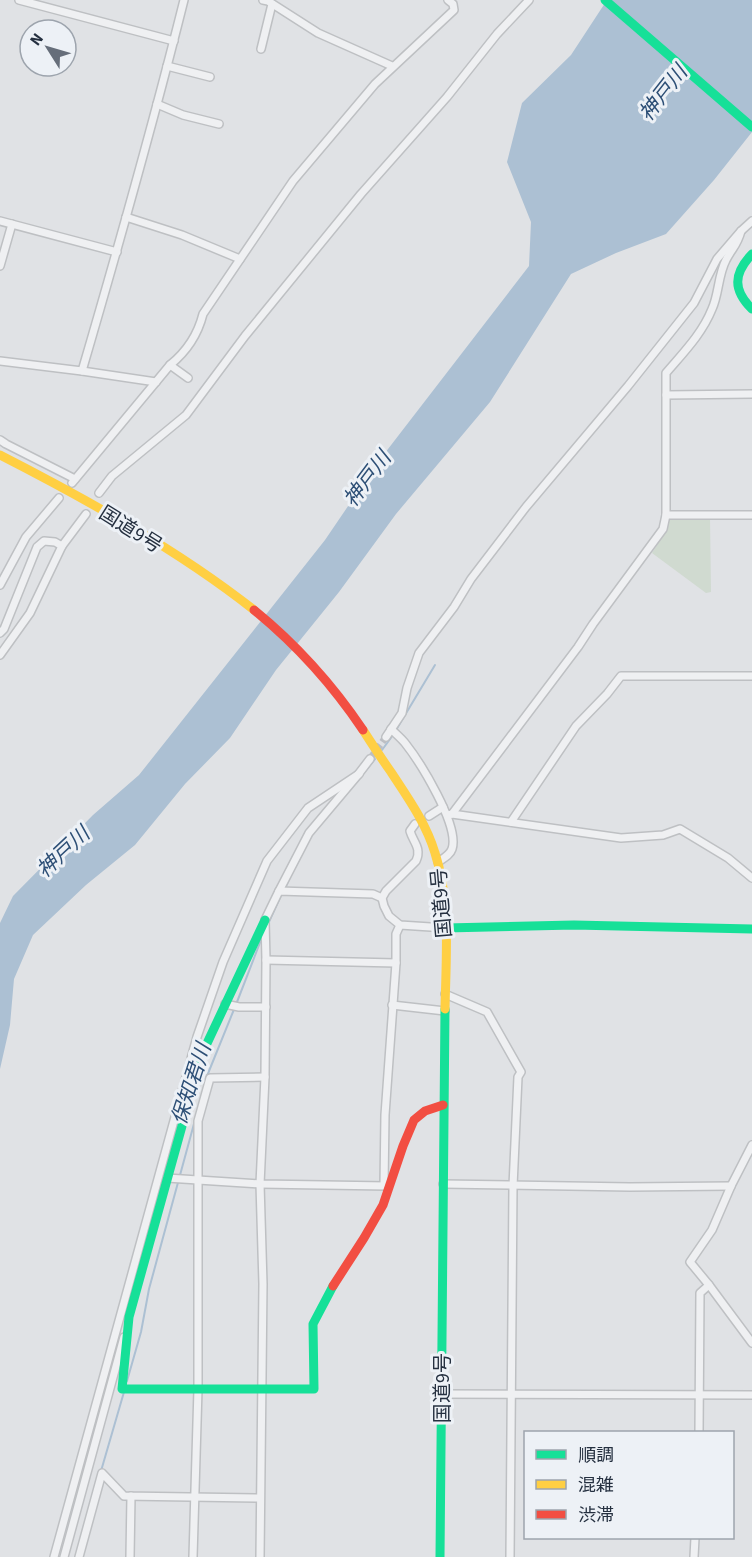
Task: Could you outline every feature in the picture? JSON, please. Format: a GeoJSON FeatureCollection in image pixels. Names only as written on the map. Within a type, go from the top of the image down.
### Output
{"type":"FeatureCollection","features":[{"type":"Feature","properties":{"kind":"main road"},"geometry":{"type":"LineString","coordinates":[[605,0],[752,127]]}},
{"type":"Feature","properties":{"kind":"main road"},"geometry":{"type":"LineString","coordinates":[[752,254],[741,267],[737,283],[741,297],[752,309]]}},
{"type":"Feature","properties":{"kind":"main road","name":"国道9号"},"geometry":{"type":"LineString","coordinates":[[0,455],[122,522],[254,608],[303,653],[349,708],[410,802],[427,833],[443,882],[446,928],[440,1557]]}},
{"type":"Feature","properties":{"kind":"main road"},"geometry":{"type":"LineString","coordinates":[[265,920],[202,1054],[129,1317],[122,1389],[314,1389],[313,1324],[382,1205],[387,1186],[414,1120],[425,1111],[443,1105]]}},
{"type":"Feature","properties":{"kind":"main road"},"geometry":{"type":"LineString","coordinates":[[446,928],[574,925],[752,929]]}},
{"type":"Feature","properties":{"kind":"street"},"geometry":{"type":"LineString","coordinates":[[19,0],[174,41]]}},
{"type":"Feature","properties":{"kind":"street"},"geometry":{"type":"LineString","coordinates":[[82,370],[117,252],[184,0]]}},
{"type":"Feature","properties":{"kind":"street"},"geometry":{"type":"LineString","coordinates":[[263,0],[318,33],[392,66]]}},
{"type":"Feature","properties":{"kind":"street"},"geometry":{"type":"LineString","coordinates":[[0,440],[74,481],[170,365],[181,356],[200,327],[203,314],[293,181],[375,84],[454,10],[453,4],[448,0]]}},
{"type":"Feature","properties":{"kind":"street"},"geometry":{"type":"LineString","coordinates":[[99,493],[112,476],[186,415],[245,336],[361,194],[447,97],[497,34],[529,0]]}},
{"type":"Feature","properties":{"kind":"street"},"geometry":{"type":"LineString","coordinates":[[261,49],[272,4]]}},
{"type":"Feature","properties":{"kind":"street"},"geometry":{"type":"LineString","coordinates":[[167,66],[210,77]]}},
{"type":"Feature","properties":{"kind":"street"},"geometry":{"type":"LineString","coordinates":[[157,104],[183,115],[219,124]]}},
{"type":"Feature","properties":{"kind":"street"},"geometry":{"type":"LineString","coordinates":[[126,217],[182,235],[240,259]]}},
{"type":"Feature","properties":{"kind":"street"},"geometry":{"type":"LineString","coordinates":[[0,221],[117,252]]}},
{"type":"Feature","properties":{"kind":"street"},"geometry":{"type":"LineString","coordinates":[[386,737],[402,713],[407,688],[419,653],[454,607],[471,579],[526,507],[628,387],[694,303],[717,259],[752,221]]}},
{"type":"Feature","properties":{"kind":"street"},"geometry":{"type":"LineString","coordinates":[[0,266],[12,224]]}},
{"type":"Feature","properties":{"kind":"street"},"geometry":{"type":"LineString","coordinates":[[438,862],[453,848],[450,814],[578,647],[663,529],[666,515],[666,374],[701,332],[713,308],[726,259],[738,243],[741,231]]}},
{"type":"Feature","properties":{"kind":"street"},"geometry":{"type":"LineString","coordinates":[[0,361],[82,370],[156,382]]}},
{"type":"Feature","properties":{"kind":"street"},"geometry":{"type":"LineString","coordinates":[[170,365],[189,378]]}},
{"type":"Feature","properties":{"kind":"street"},"geometry":{"type":"LineString","coordinates":[[666,395],[752,394]]}},
{"type":"Feature","properties":{"kind":"street"},"geometry":{"type":"LineString","coordinates":[[0,585],[26,537],[59,498]]}},
{"type":"Feature","properties":{"kind":"street"},"geometry":{"type":"LineString","coordinates":[[0,655],[30,613],[62,546],[86,514]]}},
{"type":"Feature","properties":{"kind":"street"},"geometry":{"type":"LineString","coordinates":[[666,515],[752,515]]}},
{"type":"Feature","properties":{"kind":"street"},"geometry":{"type":"LineString","coordinates":[[0,633],[4,629],[37,547],[44,541],[55,542],[62,546]]}},
{"type":"Feature","properties":{"kind":"street"},"geometry":{"type":"LineString","coordinates":[[511,822],[576,726],[621,676],[752,676]]}},
{"type":"Feature","properties":{"kind":"street"},"geometry":{"type":"LineString","coordinates":[[391,729],[404,741],[421,766],[443,807],[450,814],[621,838],[663,835],[680,830],[728,858],[752,878]]}},
{"type":"Feature","properties":{"kind":"street"},"geometry":{"type":"LineString","coordinates":[[260,1557],[263,1284],[260,1184],[265,1077],[265,920],[309,833],[370,759]]}},
{"type":"Feature","properties":{"kind":"street"},"geometry":{"type":"LineString","coordinates":[[54,1557],[197,1037],[223,962],[267,861],[308,808],[359,774]]}},
{"type":"Feature","properties":{"kind":"street"},"geometry":{"type":"LineString","coordinates":[[429,816],[443,807]]}},
{"type":"Feature","properties":{"kind":"street"},"geometry":{"type":"LineString","coordinates":[[382,898],[419,856],[419,849],[410,831],[415,824]]}},
{"type":"Feature","properties":{"kind":"street"},"geometry":{"type":"LineString","coordinates":[[279,891],[373,894],[382,898],[389,916],[400,925],[446,928]]}},
{"type":"Feature","properties":{"kind":"street"},"geometry":{"type":"LineString","coordinates":[[167,1178],[260,1184],[387,1186],[385,1115],[396,934],[400,925]]}},
{"type":"Feature","properties":{"kind":"street"},"geometry":{"type":"LineString","coordinates":[[266,960],[396,963]]}},
{"type":"Feature","properties":{"kind":"street"},"geometry":{"type":"LineString","coordinates":[[446,994],[487,1012],[521,1072],[518,1077],[513,1186],[510,1557]]}},
{"type":"Feature","properties":{"kind":"street"},"geometry":{"type":"LineString","coordinates":[[225,1004],[239,1007],[266,1007]]}},
{"type":"Feature","properties":{"kind":"street"},"geometry":{"type":"LineString","coordinates":[[392,1005],[445,1011]]}},
{"type":"Feature","properties":{"kind":"street"},"geometry":{"type":"LineString","coordinates":[[193,1557],[198,1389],[198,1121],[210,1078],[265,1077]]}},
{"type":"Feature","properties":{"kind":"street"},"geometry":{"type":"LineString","coordinates":[[752,1145],[750,1156],[731,1186],[712,1230],[690,1262],[752,1343]]}},
{"type":"Feature","properties":{"kind":"street"},"geometry":{"type":"LineString","coordinates":[[443,1184],[731,1186]]}},
{"type":"Feature","properties":{"kind":"street"},"geometry":{"type":"LineString","coordinates":[[699,1431],[700,1293],[709,1285]]}},
{"type":"Feature","properties":{"kind":"street"},"geometry":{"type":"LineString","coordinates":[[64,1557],[129,1317]]}},
{"type":"Feature","properties":{"kind":"street"},"geometry":{"type":"LineString","coordinates":[[442,1394],[752,1395]]}},
{"type":"Feature","properties":{"kind":"street"},"geometry":{"type":"LineString","coordinates":[[79,1557],[102,1473],[124,1496],[260,1498]]}},
{"type":"Feature","properties":{"kind":"street"},"geometry":{"type":"LineString","coordinates":[[130,1557],[131,1496]]}},
{"type":"Feature","properties":{"kind":"street"},"geometry":{"type":"LineString","coordinates":[[694,1557],[695,1539]]}},
{"type":"Feature","properties":{"kind":"shaded area"},"geometry":{"type":"Polygon","coordinates":[[[710,517],[711,592],[706,593],[652,553],[666,531],[668,518],[710,517]]]}},
{"type":"Feature","properties":{"kind":"water","name":"神戸川"},"geometry":{"type":"Polygon","coordinates":[[[607,0],[752,0],[752,132],[714,180],[666,234],[616,253],[571,274],[490,402],[396,514],[339,592],[276,670],[230,738],[185,784],[135,845],[86,885],[33,935],[14,979],[10,1025],[0,1069],[0,923],[13,896],[93,815],[139,775],[325,540],[378,462],[529,266],[531,222],[507,162],[522,103],[571,55],[607,0]]]}},
{"type":"Feature","properties":{"kind":"waterway","name":"保知君川"},"geometry":{"type":"LineString","coordinates":[[396,730],[435,665]]}},
{"type":"Feature","properties":{"kind":"waterway","name":"保知君川"},"geometry":{"type":"LineString","coordinates":[[382,750],[393,735]]}},
{"type":"Feature","properties":{"kind":"waterway","name":"保知君川"},"geometry":{"type":"LineString","coordinates":[[352,787],[375,759]]}},
{"type":"Feature","properties":{"kind":"waterway","name":"保知君川"},"geometry":{"type":"LineString","coordinates":[[285,888],[291,875]]}},
{"type":"Feature","properties":{"kind":"waterway","name":"保知君川"},"geometry":{"type":"LineString","coordinates":[[268,924],[282,893]]}},
{"type":"Feature","properties":{"kind":"waterway","name":"保知君川"},"geometry":{"type":"LineString","coordinates":[[127,1381],[141,1332],[149,1289],[207,1076],[261,940]]}},
{"type":"Feature","properties":{"kind":"waterway","name":"保知君川"},"geometry":{"type":"LineString","coordinates":[[101,1471],[124,1392]]}},
{"type":"Feature","properties":{"kind":"tunnel"},"geometry":{"type":"LineString","coordinates":[[370,759],[386,737]]}},
{"type":"Feature","properties":{"kind":"traffic: fast"},"geometry":{"type":"LineString","coordinates":[[605,0],[752,127]]}},
{"type":"Feature","properties":{"kind":"traffic: fast"},"geometry":{"type":"LineString","coordinates":[[752,254],[741,268],[738,282],[741,295],[752,309]]}},
{"type":"Feature","properties":{"kind":"traffic: fast"},"geometry":{"type":"LineString","coordinates":[[265,920],[202,1054],[129,1317],[122,1389],[314,1389],[313,1324],[333,1286]]}},
{"type":"Feature","properties":{"kind":"traffic: fast"},"geometry":{"type":"LineString","coordinates":[[446,928],[574,925],[752,929]]}},
{"type":"Feature","properties":{"kind":"traffic: fast"},"geometry":{"type":"LineString","coordinates":[[440,1557],[445,1009]]}},
{"type":"Feature","properties":{"kind":"traffic: slow"},"geometry":{"type":"LineString","coordinates":[[0,455],[131,526],[225,588],[254,610]]}},
{"type":"Feature","properties":{"kind":"traffic: slow"},"geometry":{"type":"LineString","coordinates":[[363,730],[416,811],[435,853],[445,910],[445,1009]]}},
{"type":"Feature","properties":{"kind":"traffic: jam"},"geometry":{"type":"LineString","coordinates":[[254,610],[313,666],[363,730]]}},
{"type":"Feature","properties":{"kind":"traffic: jam"},"geometry":{"type":"LineString","coordinates":[[333,1286],[383,1205],[414,1120],[425,1111],[443,1105]]}}]}
